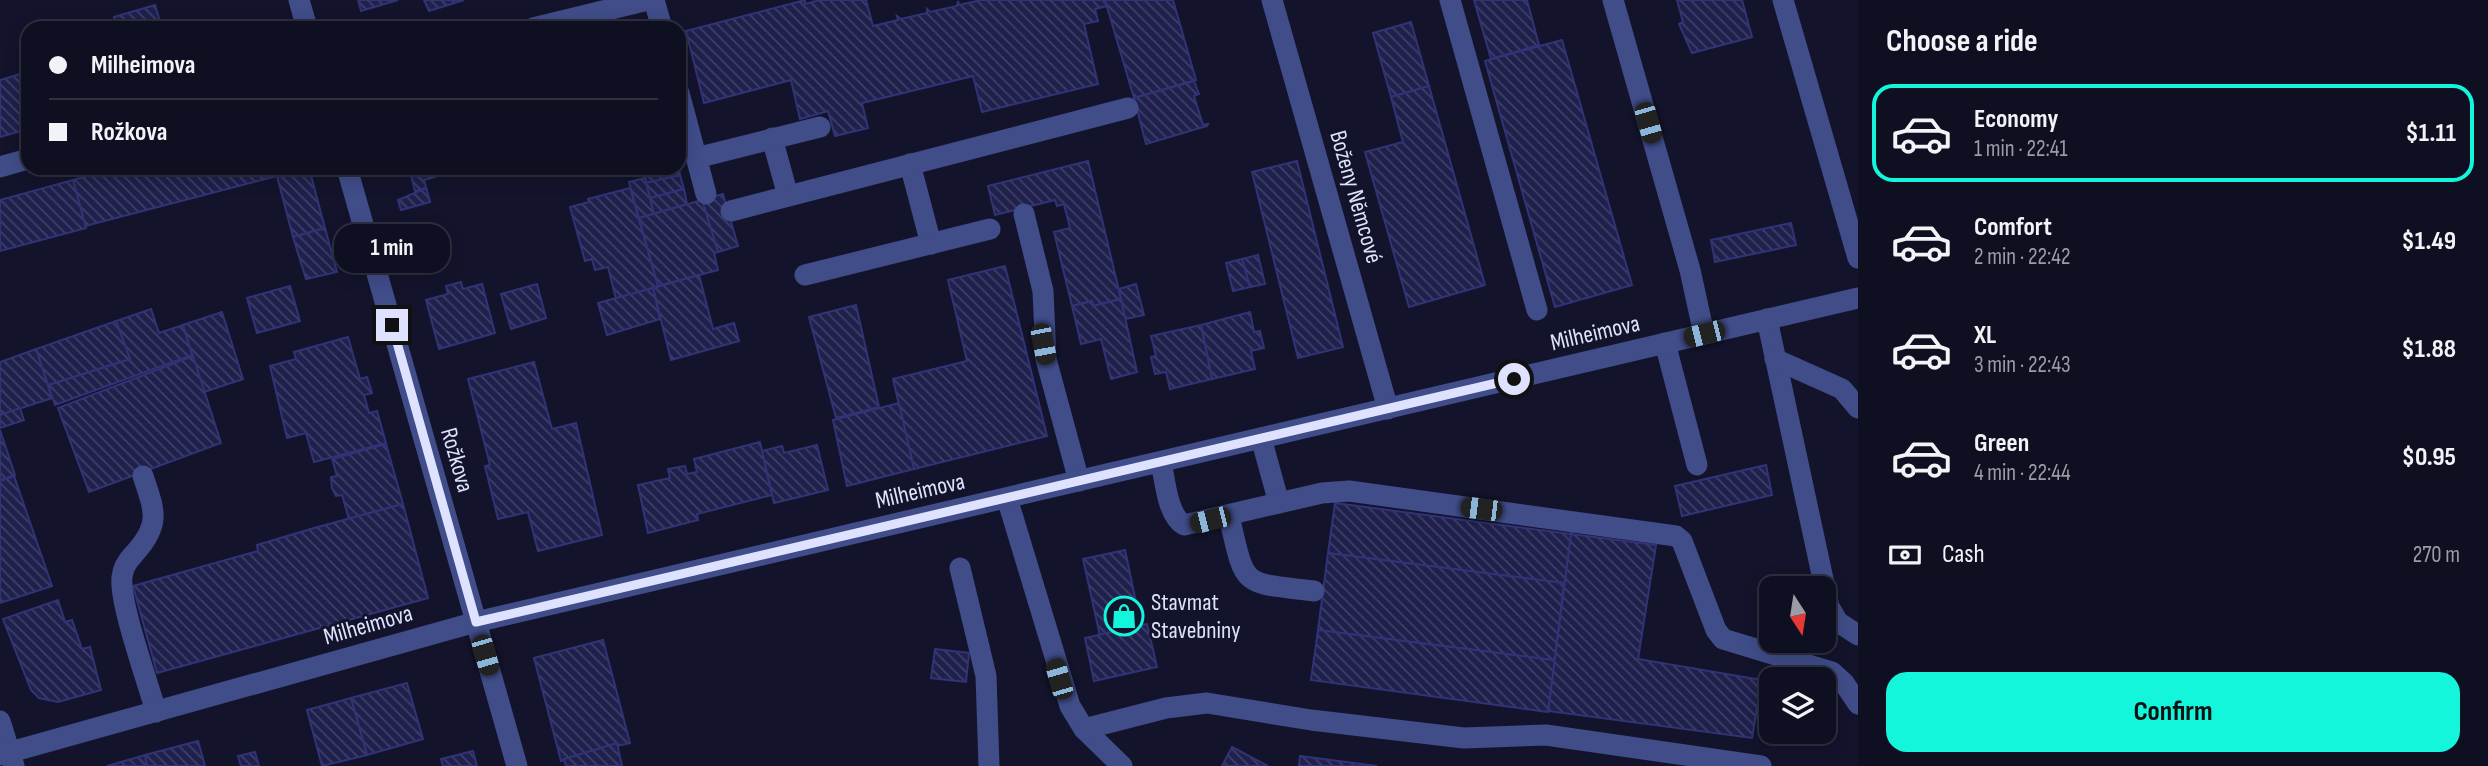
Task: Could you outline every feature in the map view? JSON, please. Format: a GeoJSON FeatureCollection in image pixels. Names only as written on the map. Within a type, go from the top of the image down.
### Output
{"type":"FeatureCollection","features":[{"type":"Feature","properties":{"kind":"street"},"geometry":{"type":"LineString","coordinates":[[299,0],[305,21]]}},
{"type":"Feature","properties":{"kind":"street"},"geometry":{"type":"LineString","coordinates":[[562,21],[648,0]]}},
{"type":"Feature","properties":{"kind":"street"},"geometry":{"type":"LineString","coordinates":[[654,0],[660,21]]}},
{"type":"Feature","properties":{"kind":"street","name":"Boženy Němcové"},"geometry":{"type":"LineString","coordinates":[[1272,0],[1388,409]]}},
{"type":"Feature","properties":{"kind":"street"},"geometry":{"type":"LineString","coordinates":[[1450,0],[1537,310]]}},
{"type":"Feature","properties":{"kind":"street"},"geometry":{"type":"LineString","coordinates":[[1613,0],[1690,270],[1704,334]]}},
{"type":"Feature","properties":{"kind":"street"},"geometry":{"type":"LineString","coordinates":[[1783,0],[1858,258]]}},
{"type":"Feature","properties":{"kind":"street"},"geometry":{"type":"LineString","coordinates":[[731,211],[1128,108]]}},
{"type":"Feature","properties":{"kind":"street"},"geometry":{"type":"LineString","coordinates":[[686,120],[706,194]]}},
{"type":"Feature","properties":{"kind":"street"},"geometry":{"type":"LineString","coordinates":[[696,158],[820,127]]}},
{"type":"Feature","properties":{"kind":"street"},"geometry":{"type":"LineString","coordinates":[[772,138],[789,196]]}},
{"type":"Feature","properties":{"kind":"street"},"geometry":{"type":"LineString","coordinates":[[0,167],[21,161]]}},
{"type":"Feature","properties":{"kind":"street"},"geometry":{"type":"LineString","coordinates":[[910,164],[931,244]]}},
{"type":"Feature","properties":{"kind":"street","name":"Rožkova"},"geometry":{"type":"LineString","coordinates":[[349,175],[517,766]]}},
{"type":"Feature","properties":{"kind":"street"},"geometry":{"type":"LineString","coordinates":[[1024,214],[1043,291],[1046,359],[1079,481]]}},
{"type":"Feature","properties":{"kind":"street"},"geometry":{"type":"LineString","coordinates":[[805,275],[990,229]]}},
{"type":"Feature","properties":{"kind":"street","name":"Milheimova"},"geometry":{"type":"LineString","coordinates":[[8,758],[156,712],[476,622],[1858,298]]}},
{"type":"Feature","properties":{"kind":"street"},"geometry":{"type":"LineString","coordinates":[[1767,319],[1829,607],[1838,622],[1858,635]]}},
{"type":"Feature","properties":{"kind":"street"},"geometry":{"type":"LineString","coordinates":[[1665,343],[1697,465]]}},
{"type":"Feature","properties":{"kind":"street"},"geometry":{"type":"LineString","coordinates":[[1775,359],[1842,389],[1858,408]]}},
{"type":"Feature","properties":{"kind":"street"},"geometry":{"type":"LineString","coordinates":[[1261,438],[1279,503]]}},
{"type":"Feature","properties":{"kind":"street"},"geometry":{"type":"LineString","coordinates":[[1161,462],[1172,508],[1179,522],[1190,525],[1322,493],[1349,491],[1676,536],[1682,541],[1723,639],[1832,672],[1844,682],[1858,705]]}},
{"type":"Feature","properties":{"kind":"street"},"geometry":{"type":"LineString","coordinates":[[143,476],[152,503],[153,529],[150,537],[124,566],[122,590],[156,712]]}},
{"type":"Feature","properties":{"kind":"street"},"geometry":{"type":"LineString","coordinates":[[1007,498],[1059,679],[1070,706],[1084,729],[1122,766]]}},
{"type":"Feature","properties":{"kind":"street"},"geometry":{"type":"LineString","coordinates":[[1229,516],[1240,562],[1247,578],[1259,584],[1314,591]]}},
{"type":"Feature","properties":{"kind":"street"},"geometry":{"type":"LineString","coordinates":[[960,568],[986,676],[989,766]]}},
{"type":"Feature","properties":{"kind":"street"},"geometry":{"type":"LineString","coordinates":[[1084,729],[1166,708],[1207,703],[1311,720],[1436,735],[1479,739],[1546,736],[1761,766]]}},
{"type":"Feature","properties":{"kind":"street"},"geometry":{"type":"LineString","coordinates":[[0,721],[8,758]]}},
{"type":"Feature","properties":{"kind":"building"},"geometry":{"type":"Polygon","coordinates":[[[358,0],[398,0],[361,11],[358,0]]]}},
{"type":"Feature","properties":{"kind":"building"},"geometry":{"type":"Polygon","coordinates":[[[424,0],[464,0],[429,11],[424,0]]]}},
{"type":"Feature","properties":{"kind":"building"},"geometry":{"type":"Polygon","coordinates":[[[805,0],[805,4],[820,0],[866,0],[873,26],[898,20],[897,16],[901,19],[927,13],[927,9],[930,12],[957,6],[958,1],[959,5],[981,0],[1105,0],[1107,6],[1095,9],[1098,21],[1084,24],[1098,84],[982,112],[973,76],[862,103],[868,128],[835,136],[828,111],[800,119],[791,80],[704,103],[686,31],[805,0]]]}},
{"type":"Feature","properties":{"kind":"building"},"geometry":{"type":"Polygon","coordinates":[[[1105,0],[1173,0],[1196,80],[1134,98],[1105,0]]]}},
{"type":"Feature","properties":{"kind":"building"},"geometry":{"type":"Polygon","coordinates":[[[1474,0],[1527,0],[1539,45],[1491,59],[1474,0]]]}},
{"type":"Feature","properties":{"kind":"building"},"geometry":{"type":"Polygon","coordinates":[[[1677,0],[1742,0],[1752,37],[1692,53],[1679,24],[1683,22],[1677,0]]]}},
{"type":"Feature","properties":{"kind":"building"},"geometry":{"type":"Polygon","coordinates":[[[155,5],[160,21],[115,21],[114,17],[155,5]]]}},
{"type":"Feature","properties":{"kind":"building"},"geometry":{"type":"Polygon","coordinates":[[[1411,22],[1429,86],[1391,97],[1373,33],[1411,22]]]}},
{"type":"Feature","properties":{"kind":"building"},"geometry":{"type":"Polygon","coordinates":[[[1562,40],[1632,285],[1555,307],[1485,61],[1562,40]]]}},
{"type":"Feature","properties":{"kind":"building"},"geometry":{"type":"Polygon","coordinates":[[[21,74],[21,131],[0,137],[0,80],[21,74]]]}},
{"type":"Feature","properties":{"kind":"building"},"geometry":{"type":"Polygon","coordinates":[[[1194,81],[1199,94],[1194,96],[1203,125],[1208,124],[1207,126],[1146,144],[1134,98],[1194,81]]]}},
{"type":"Feature","properties":{"kind":"building"},"geometry":{"type":"Polygon","coordinates":[[[1429,86],[1485,285],[1409,307],[1365,152],[1403,142],[1391,97],[1429,86]]]}},
{"type":"Feature","properties":{"kind":"building"},"geometry":{"type":"Polygon","coordinates":[[[1088,161],[1121,299],[1093,306],[1092,301],[1072,306],[1054,232],[1070,228],[1064,204],[1057,206],[1055,200],[995,215],[988,186],[1088,161]]]}},
{"type":"Feature","properties":{"kind":"building"},"geometry":{"type":"Polygon","coordinates":[[[1297,161],[1343,347],[1298,358],[1252,172],[1297,161]]]}},
{"type":"Feature","properties":{"kind":"building"},"geometry":{"type":"Polygon","coordinates":[[[90,175],[311,175],[325,228],[293,237],[277,176],[85,226],[73,180],[90,175]]]}},
{"type":"Feature","properties":{"kind":"building"},"geometry":{"type":"Polygon","coordinates":[[[411,175],[441,175],[424,180],[430,202],[426,188],[415,191],[411,175]]]}},
{"type":"Feature","properties":{"kind":"building"},"geometry":{"type":"Polygon","coordinates":[[[644,175],[680,175],[646,183],[644,175]]]}},
{"type":"Feature","properties":{"kind":"building"},"geometry":{"type":"Polygon","coordinates":[[[680,175],[684,189],[650,198],[646,183],[680,175]]]}},
{"type":"Feature","properties":{"kind":"building"},"geometry":{"type":"Polygon","coordinates":[[[645,178],[654,214],[639,218],[629,182],[645,178]]]}},
{"type":"Feature","properties":{"kind":"building"},"geometry":{"type":"Polygon","coordinates":[[[73,180],[86,228],[0,251],[0,200],[73,180]]]}},
{"type":"Feature","properties":{"kind":"building"},"geometry":{"type":"Polygon","coordinates":[[[426,188],[430,202],[401,210],[398,200],[426,188]]]}},
{"type":"Feature","properties":{"kind":"building"},"geometry":{"type":"Polygon","coordinates":[[[630,188],[658,286],[616,299],[608,267],[595,270],[592,259],[585,261],[570,207],[589,202],[588,199],[630,188]]]}},
{"type":"Feature","properties":{"kind":"building"},"geometry":{"type":"Polygon","coordinates":[[[684,189],[687,204],[654,214],[650,198],[684,189]]]}},
{"type":"Feature","properties":{"kind":"building"},"geometry":{"type":"Polygon","coordinates":[[[723,194],[738,246],[718,252],[702,200],[723,194]]]}},
{"type":"Feature","properties":{"kind":"building"},"geometry":{"type":"Polygon","coordinates":[[[702,200],[718,252],[714,253],[718,270],[658,286],[639,218],[702,200]]]}},
{"type":"Feature","properties":{"kind":"building"},"geometry":{"type":"Polygon","coordinates":[[[1791,223],[1796,245],[1715,262],[1711,240],[1791,223]]]}},
{"type":"Feature","properties":{"kind":"building"},"geometry":{"type":"Polygon","coordinates":[[[325,228],[337,272],[306,279],[293,237],[325,228]]]}},
{"type":"Feature","properties":{"kind":"building"},"geometry":{"type":"Polygon","coordinates":[[[1258,255],[1265,284],[1250,287],[1242,259],[1258,255]]]}},
{"type":"Feature","properties":{"kind":"building"},"geometry":{"type":"Polygon","coordinates":[[[1242,259],[1250,287],[1233,291],[1226,263],[1242,259]]]}},
{"type":"Feature","properties":{"kind":"building"},"geometry":{"type":"Polygon","coordinates":[[[1005,266],[1047,436],[914,469],[893,379],[967,361],[948,280],[1005,266]]]}},
{"type":"Feature","properties":{"kind":"building"},"geometry":{"type":"Polygon","coordinates":[[[699,275],[713,329],[734,323],[739,341],[671,360],[653,288],[699,275]]]}},
{"type":"Feature","properties":{"kind":"building"},"geometry":{"type":"Polygon","coordinates":[[[461,282],[463,289],[482,284],[495,333],[439,349],[426,300],[448,294],[446,286],[461,282]]]}},
{"type":"Feature","properties":{"kind":"building"},"geometry":{"type":"Polygon","coordinates":[[[537,284],[546,318],[511,329],[501,294],[537,284]]]}},
{"type":"Feature","properties":{"kind":"building"},"geometry":{"type":"Polygon","coordinates":[[[1136,284],[1144,315],[1125,319],[1119,289],[1136,284]]]}},
{"type":"Feature","properties":{"kind":"building"},"geometry":{"type":"Polygon","coordinates":[[[290,286],[300,321],[257,333],[247,298],[290,286]]]}},
{"type":"Feature","properties":{"kind":"building"},"geometry":{"type":"Polygon","coordinates":[[[653,288],[660,319],[607,335],[598,303],[653,288]]]}},
{"type":"Feature","properties":{"kind":"building"},"geometry":{"type":"Polygon","coordinates":[[[1121,299],[1137,372],[1111,379],[1101,339],[1081,344],[1072,306],[1092,301],[1093,306],[1121,299]]]}},
{"type":"Feature","properties":{"kind":"building"},"geometry":{"type":"Polygon","coordinates":[[[856,305],[879,407],[836,418],[809,317],[856,305]]]}},
{"type":"Feature","properties":{"kind":"building"},"geometry":{"type":"Polygon","coordinates":[[[151,309],[159,333],[183,325],[192,355],[55,405],[48,385],[130,359],[116,321],[151,309]]]}},
{"type":"Feature","properties":{"kind":"building"},"geometry":{"type":"Polygon","coordinates":[[[222,312],[243,379],[204,392],[183,325],[222,312]]]}},
{"type":"Feature","properties":{"kind":"building"},"geometry":{"type":"Polygon","coordinates":[[[1250,312],[1254,332],[1260,331],[1264,348],[1251,351],[1255,369],[1212,379],[1201,325],[1250,312]]]}},
{"type":"Feature","properties":{"kind":"building"},"geometry":{"type":"Polygon","coordinates":[[[116,321],[130,359],[48,385],[36,349],[116,321]]]}},
{"type":"Feature","properties":{"kind":"building"},"geometry":{"type":"Polygon","coordinates":[[[1201,325],[1212,379],[1170,389],[1166,372],[1155,374],[1151,357],[1156,356],[1151,336],[1201,325]]]}},
{"type":"Feature","properties":{"kind":"building"},"geometry":{"type":"Polygon","coordinates":[[[348,337],[360,379],[367,377],[372,393],[364,395],[369,413],[377,411],[386,443],[314,462],[306,433],[287,438],[270,366],[296,359],[294,352],[348,337]]]}},
{"type":"Feature","properties":{"kind":"building"},"geometry":{"type":"Polygon","coordinates":[[[36,349],[52,398],[0,415],[0,362],[36,349]]]}},
{"type":"Feature","properties":{"kind":"building"},"geometry":{"type":"Polygon","coordinates":[[[193,356],[221,443],[89,492],[58,408],[193,356]]]}},
{"type":"Feature","properties":{"kind":"building"},"geometry":{"type":"Polygon","coordinates":[[[534,362],[552,429],[576,423],[602,535],[538,551],[528,512],[498,519],[485,466],[490,465],[468,379],[534,362]]]}},
{"type":"Feature","properties":{"kind":"building"},"geometry":{"type":"Polygon","coordinates":[[[899,403],[914,469],[847,486],[833,420],[899,403]]]}},
{"type":"Feature","properties":{"kind":"building"},"geometry":{"type":"Polygon","coordinates":[[[20,408],[24,420],[0,428],[0,415],[20,408]]]}},
{"type":"Feature","properties":{"kind":"building"},"geometry":{"type":"Polygon","coordinates":[[[0,430],[15,475],[0,480],[0,430]]]}},
{"type":"Feature","properties":{"kind":"building"},"geometry":{"type":"Polygon","coordinates":[[[760,442],[772,495],[697,514],[698,520],[648,533],[638,485],[670,478],[668,469],[685,466],[687,474],[697,472],[694,459],[760,442]]]}},
{"type":"Feature","properties":{"kind":"building"},"geometry":{"type":"Polygon","coordinates":[[[386,444],[403,504],[349,519],[342,495],[336,496],[332,488],[331,477],[337,476],[332,459],[386,444]]]}},
{"type":"Feature","properties":{"kind":"building"},"geometry":{"type":"Polygon","coordinates":[[[817,445],[828,490],[774,503],[762,451],[782,446],[784,453],[817,445]]]}},
{"type":"Feature","properties":{"kind":"building"},"geometry":{"type":"Polygon","coordinates":[[[1766,465],[1772,495],[1682,516],[1675,486],[1766,465]]]}},
{"type":"Feature","properties":{"kind":"building"},"geometry":{"type":"Polygon","coordinates":[[[14,476],[52,586],[0,603],[0,481],[14,476]]]}},
{"type":"Feature","properties":{"kind":"building"},"geometry":{"type":"Polygon","coordinates":[[[1335,503],[1570,534],[1572,531],[1565,586],[1564,583],[1328,553],[1335,503]]]}},
{"type":"Feature","properties":{"kind":"building"},"geometry":{"type":"Polygon","coordinates":[[[403,504],[428,598],[157,673],[133,586],[258,551],[257,545],[403,504]]]}},
{"type":"Feature","properties":{"kind":"building"},"geometry":{"type":"Polygon","coordinates":[[[1571,534],[1656,545],[1638,659],[1759,679],[1759,697],[1752,738],[1548,711],[1571,534]]]}},
{"type":"Feature","properties":{"kind":"building"},"geometry":{"type":"Polygon","coordinates":[[[1125,550],[1141,626],[1100,636],[1083,559],[1125,550]]]}},
{"type":"Feature","properties":{"kind":"building"},"geometry":{"type":"Polygon","coordinates":[[[1328,553],[1564,583],[1555,657],[1553,660],[1318,630],[1328,553]]]}},
{"type":"Feature","properties":{"kind":"building"},"geometry":{"type":"Polygon","coordinates":[[[58,600],[65,622],[72,620],[82,649],[90,647],[101,690],[58,702],[39,698],[31,690],[3,619],[58,600]]]}},
{"type":"Feature","properties":{"kind":"building"},"geometry":{"type":"Polygon","coordinates":[[[1147,624],[1157,667],[1094,681],[1085,638],[1147,624]]]}},
{"type":"Feature","properties":{"kind":"building"},"geometry":{"type":"Polygon","coordinates":[[[1318,630],[1553,660],[1555,657],[1548,712],[1311,680],[1318,630]]]}},
{"type":"Feature","properties":{"kind":"building"},"geometry":{"type":"Polygon","coordinates":[[[603,640],[630,743],[617,746],[617,743],[561,761],[534,658],[603,640]]]}},
{"type":"Feature","properties":{"kind":"building"},"geometry":{"type":"Polygon","coordinates":[[[935,649],[969,653],[966,682],[931,678],[935,649]]]}},
{"type":"Feature","properties":{"kind":"building"},"geometry":{"type":"Polygon","coordinates":[[[407,683],[423,739],[367,755],[351,698],[407,683]]]}},
{"type":"Feature","properties":{"kind":"building"},"geometry":{"type":"Polygon","coordinates":[[[351,698],[367,755],[322,766],[307,710],[351,698]]]}},
{"type":"Feature","properties":{"kind":"building"},"geometry":{"type":"Polygon","coordinates":[[[198,741],[205,766],[147,766],[145,755],[198,741]]]}},
{"type":"Feature","properties":{"kind":"building"},"geometry":{"type":"Polygon","coordinates":[[[617,743],[622,766],[566,766],[564,759],[617,743]]]}},
{"type":"Feature","properties":{"kind":"building"},"geometry":{"type":"Polygon","coordinates":[[[1232,747],[1268,766],[1222,766],[1232,747]]]}},
{"type":"Feature","properties":{"kind":"building"},"geometry":{"type":"Polygon","coordinates":[[[473,751],[477,766],[443,766],[441,759],[473,751]]]}},
{"type":"Feature","properties":{"kind":"building"},"geometry":{"type":"Polygon","coordinates":[[[255,752],[259,766],[241,766],[238,756],[255,752]]]}},
{"type":"Feature","properties":{"kind":"building"},"geometry":{"type":"Polygon","coordinates":[[[145,755],[147,766],[107,766],[145,755]]]}},
{"type":"Feature","properties":{"kind":"building"},"geometry":{"type":"Polygon","coordinates":[[[1300,756],[1377,766],[1299,766],[1300,756]]]}},
{"type":"Feature","properties":{"kind":"place","name":"Stavmat Stavebniny"},"geometry":{"type":"Point","coordinates":[1124,616]}},
{"type":"Feature","properties":{"kind":"route"},"geometry":{"type":"LineString","coordinates":[[392,325],[476,622],[1514,379]]}}]}
